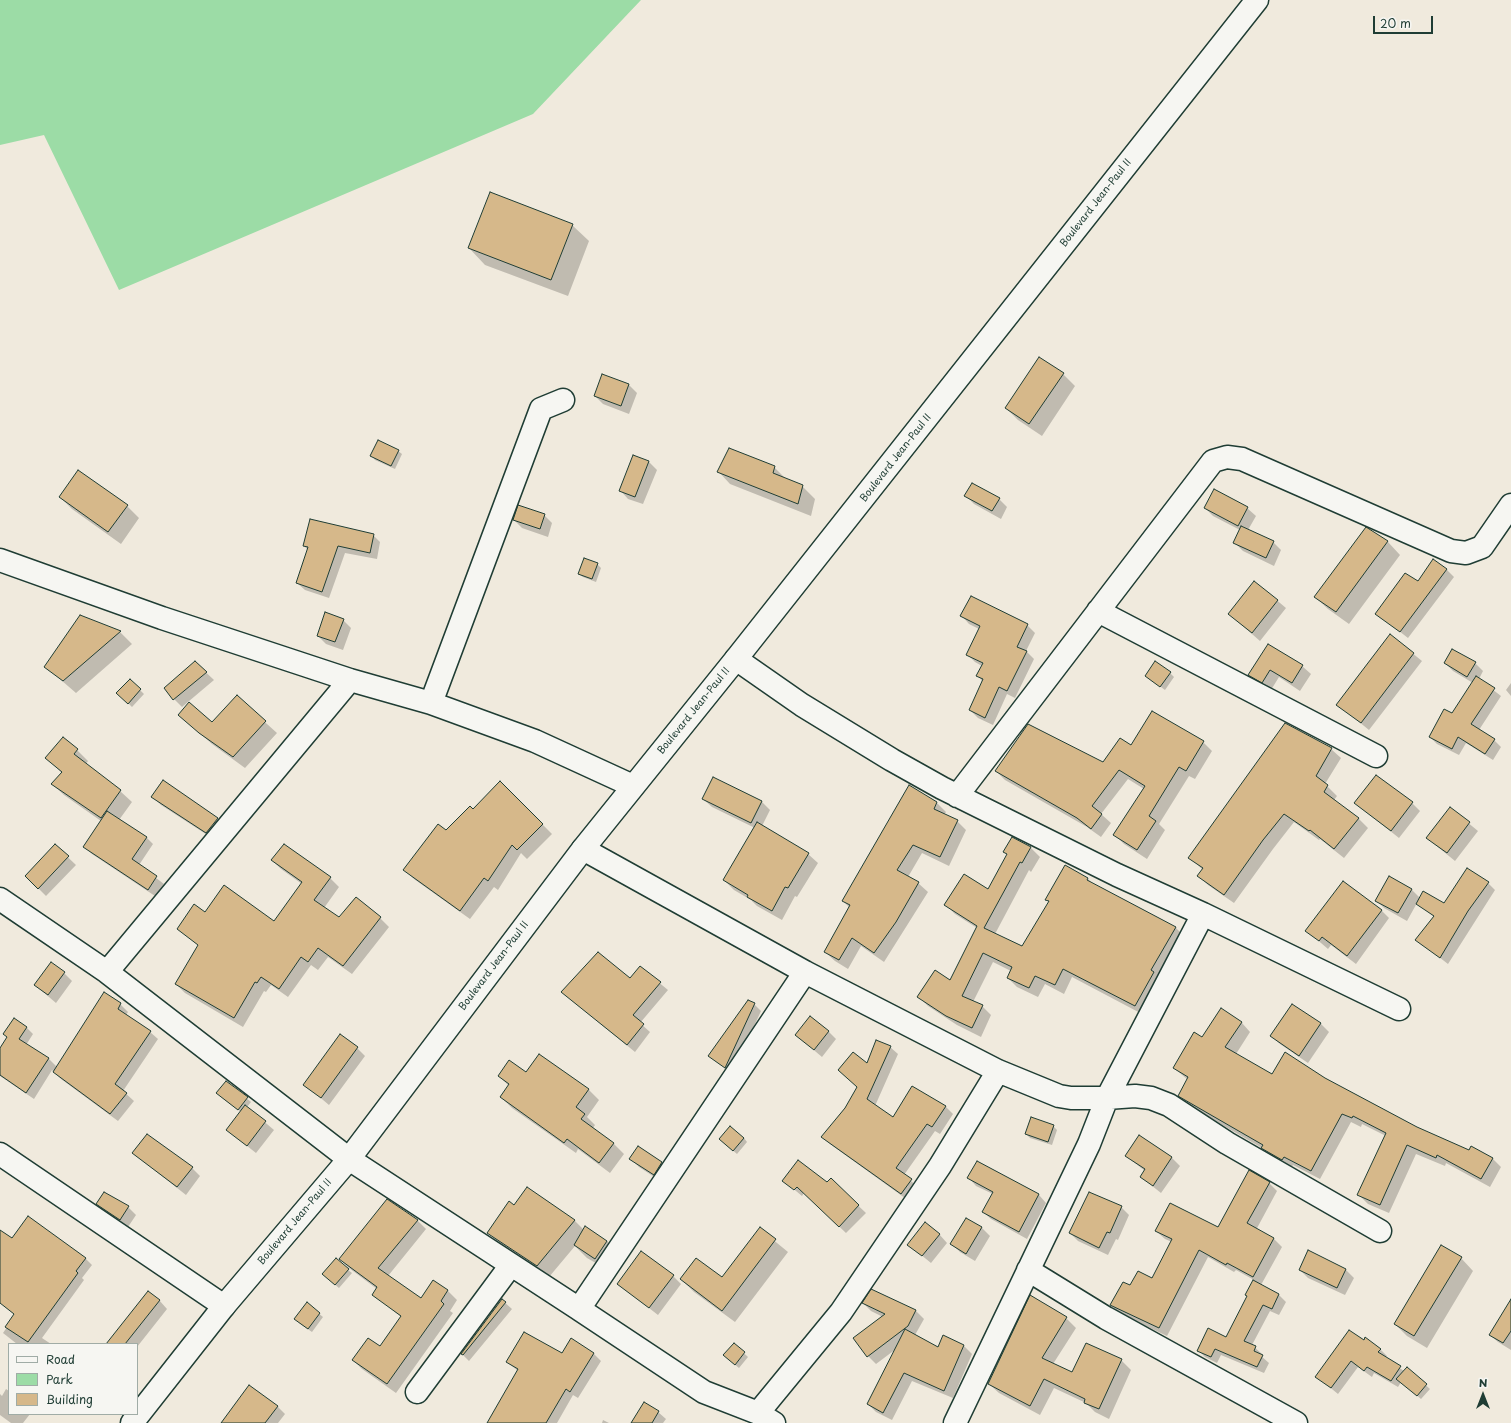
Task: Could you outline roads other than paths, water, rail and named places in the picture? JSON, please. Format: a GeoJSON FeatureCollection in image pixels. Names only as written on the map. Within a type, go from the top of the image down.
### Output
{"type":"FeatureCollection","features":[{"type":"Feature","properties":{"kind":"street","name":"Boulevard Jean-Paul II"},"geometry":{"type":"LineString","coordinates":[[132,1423],[224,1306],[349,1159],[633,786],[736,659],[1257,0]]}},
{"type":"Feature","properties":{"kind":"street"},"geometry":{"type":"LineString","coordinates":[[431,703],[541,409],[564,400]]}},
{"type":"Feature","properties":{"kind":"street"},"geometry":{"type":"LineString","coordinates":[[957,796],[1213,461],[1227,457],[1242,459],[1451,551],[1466,553],[1482,547],[1511,505]]}},
{"type":"Feature","properties":{"kind":"street"},"geometry":{"type":"LineString","coordinates":[[0,560],[162,618],[350,680],[431,703],[535,742],[633,786]]}},
{"type":"Feature","properties":{"kind":"street"},"geometry":{"type":"LineString","coordinates":[[1098,611],[1376,756]]}},
{"type":"Feature","properties":{"kind":"street"},"geometry":{"type":"LineString","coordinates":[[736,659],[829,721],[892,760],[957,796],[1117,876],[1203,914],[1399,1009]]}},
{"type":"Feature","properties":{"kind":"street"},"geometry":{"type":"LineString","coordinates":[[107,972],[350,680]]}},
{"type":"Feature","properties":{"kind":"street"},"geometry":{"type":"LineString","coordinates":[[583,850],[805,972],[998,1071],[1059,1096],[1071,1098],[1135,1096],[1151,1098],[1169,1105],[1227,1143],[1380,1231]]}},
{"type":"Feature","properties":{"kind":"street"},"geometry":{"type":"LineString","coordinates":[[0,899],[107,972],[349,1159],[704,1392],[766,1418],[841,1312],[940,1166],[998,1071]]}},
{"type":"Feature","properties":{"kind":"street"},"geometry":{"type":"LineString","coordinates":[[955,1423],[1089,1144],[1107,1098],[1203,914]]}},
{"type":"Feature","properties":{"kind":"street"},"geometry":{"type":"LineString","coordinates":[[579,1309],[805,972]]}},
{"type":"Feature","properties":{"kind":"street"},"geometry":{"type":"LineString","coordinates":[[0,1154],[224,1306]]}},
{"type":"Feature","properties":{"kind":"street"},"geometry":{"type":"LineString","coordinates":[[417,1392],[511,1265]]}},
{"type":"Feature","properties":{"kind":"street"},"geometry":{"type":"LineString","coordinates":[[1028,1270],[1106,1318],[1296,1423]]}}]}
